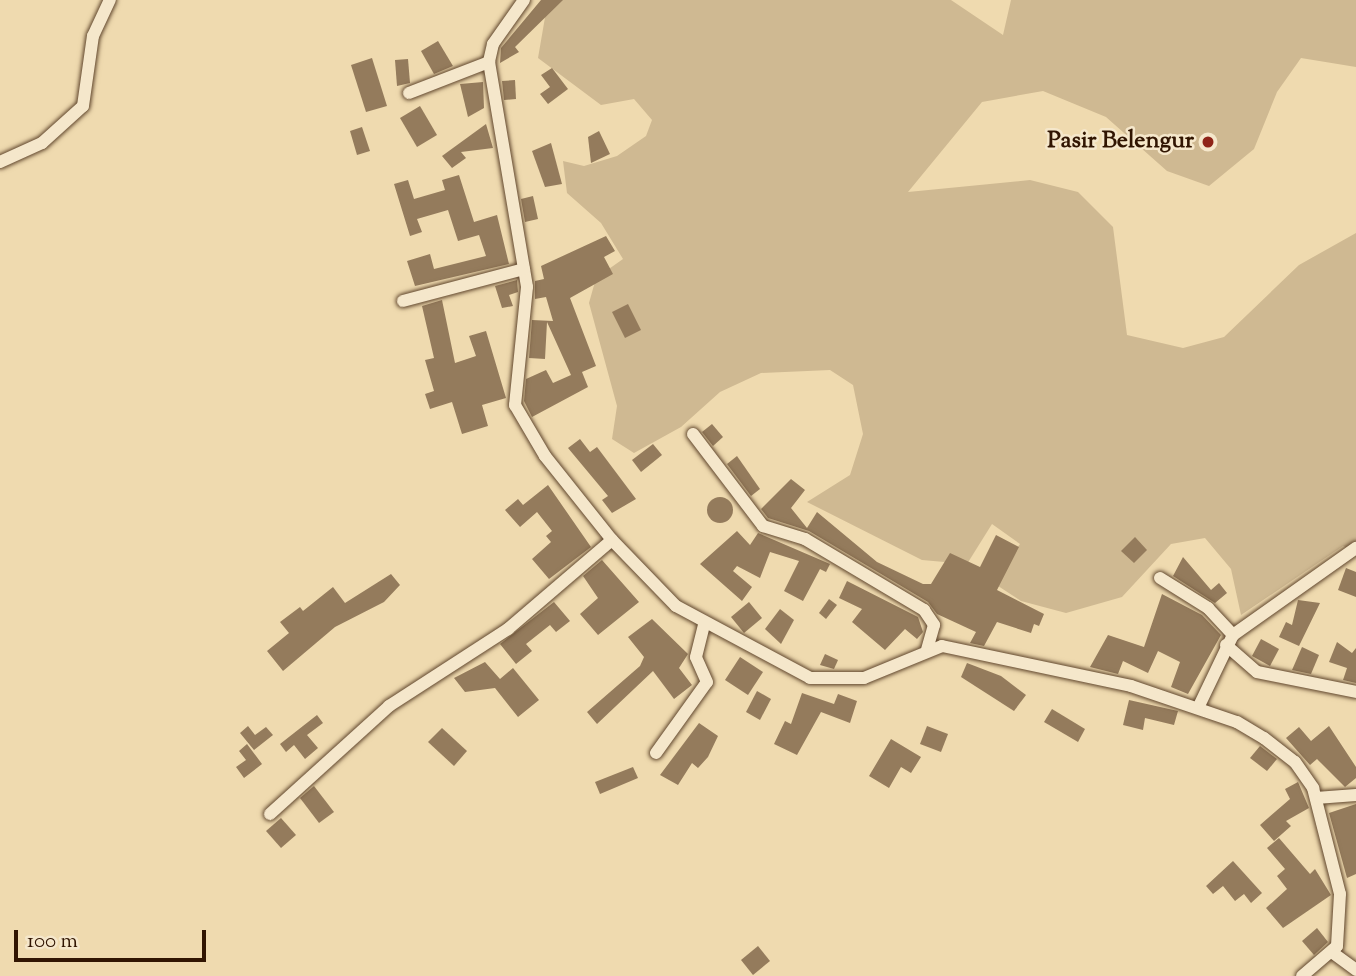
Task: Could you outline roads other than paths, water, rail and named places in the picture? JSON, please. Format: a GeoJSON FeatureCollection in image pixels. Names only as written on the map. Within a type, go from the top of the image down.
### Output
{"type":"FeatureCollection","features":[{"type":"Feature","properties":{"kind":"street"},"geometry":{"type":"LineString","coordinates":[[0,162],[42,143],[83,106],[93,36],[110,0]]}},
{"type":"Feature","properties":{"kind":"street"},"geometry":{"type":"LineString","coordinates":[[524,0],[493,44],[489,62],[524,270],[517,413],[611,540],[660,592],[704,624],[792,671],[830,681],[864,678],[926,649],[942,646],[1091,674],[1237,722],[1283,752],[1305,774],[1316,798],[1340,894],[1340,937],[1333,953],[1301,976]]}},
{"type":"Feature","properties":{"kind":"street"},"geometry":{"type":"LineString","coordinates":[[409,93],[489,62]]}},
{"type":"Feature","properties":{"kind":"street"},"geometry":{"type":"LineString","coordinates":[[403,301],[524,270]]}},
{"type":"Feature","properties":{"kind":"street"},"geometry":{"type":"LineString","coordinates":[[693,434],[754,519],[805,539],[925,610],[934,625],[926,649]]}},
{"type":"Feature","properties":{"kind":"street"},"geometry":{"type":"LineString","coordinates":[[270,814],[388,706],[509,629],[611,540]]}},
{"type":"Feature","properties":{"kind":"street"},"geometry":{"type":"LineString","coordinates":[[1198,708],[1229,640],[1356,548]]}},
{"type":"Feature","properties":{"kind":"street"},"geometry":{"type":"LineString","coordinates":[[1160,578],[1199,600],[1257,673],[1356,692]]}},
{"type":"Feature","properties":{"kind":"street"},"geometry":{"type":"LineString","coordinates":[[656,753],[707,682],[696,657],[704,624]]}},
{"type":"Feature","properties":{"kind":"street"},"geometry":{"type":"LineString","coordinates":[[1316,798],[1356,795]]}},
{"type":"Feature","properties":{"kind":"street"},"geometry":{"type":"LineString","coordinates":[[1333,953],[1356,970]]}},
{"type":"Feature","properties":{"kind":"place","name":"Pasir Belengur"},"geometry":{"type":"Point","coordinates":[1208,142]}}]}
